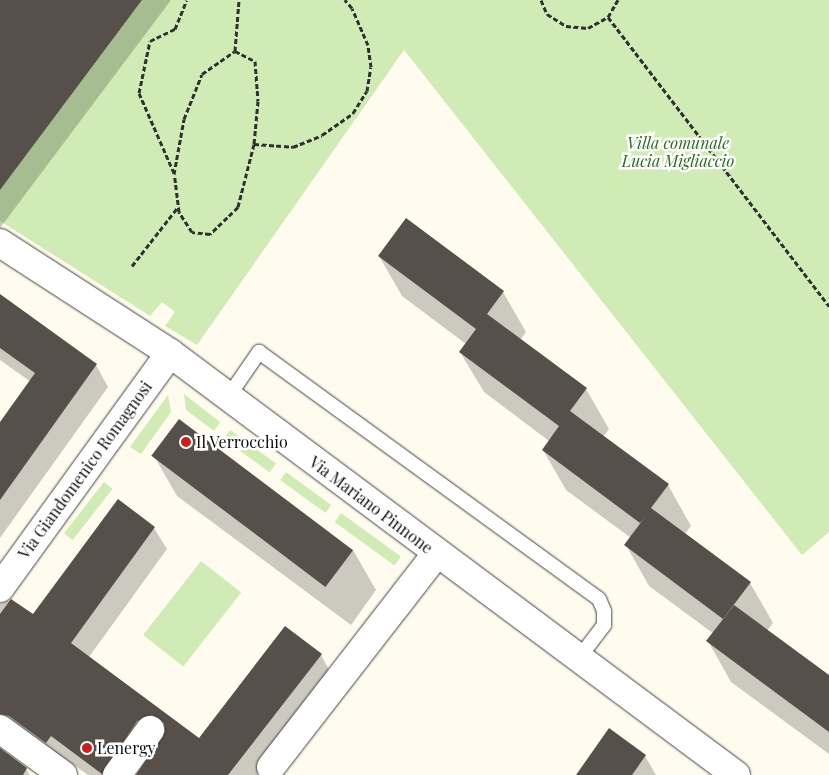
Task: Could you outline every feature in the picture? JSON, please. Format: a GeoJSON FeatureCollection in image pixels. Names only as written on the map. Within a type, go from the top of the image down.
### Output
{"type":"FeatureCollection","features":[{"type":"Feature","properties":{"kind":"street","name":"Via Mariano Pinnone"},"geometry":{"type":"LineString","coordinates":[[0,243],[170,353],[436,554],[736,775]]}},
{"type":"Feature","properties":{"kind":"street","name":"Via Giandomenico Romagnosi"},"geometry":{"type":"LineString","coordinates":[[0,588],[170,353]]}},
{"type":"Feature","properties":{"kind":"street"},"geometry":{"type":"LineString","coordinates":[[271,767],[436,554]]}},
{"type":"Feature","properties":{"kind":"street"},"geometry":{"type":"LineString","coordinates":[[0,729],[63,775]]}},
{"type":"Feature","properties":{"kind":"street"},"geometry":{"type":"LineString","coordinates":[[117,775],[150,730]]}},
{"type":"Feature","properties":{"kind":"lane"},"geometry":{"type":"LineString","coordinates":[[228,397],[259,352],[599,599],[604,610],[604,625],[579,658]]}},
{"type":"Feature","properties":{"kind":"path"},"geometry":{"type":"LineString","coordinates":[[187,0],[175,29],[150,41],[139,93],[174,174],[178,206],[192,232],[210,234],[238,207],[254,144],[258,102],[254,61],[235,51]]}},
{"type":"Feature","properties":{"kind":"path"},"geometry":{"type":"LineString","coordinates":[[235,51],[239,0]]}},
{"type":"Feature","properties":{"kind":"path"},"geometry":{"type":"LineString","coordinates":[[254,144],[293,147],[322,135],[353,113],[367,91],[371,66],[368,45],[352,8],[345,0]]}},
{"type":"Feature","properties":{"kind":"path"},"geometry":{"type":"LineString","coordinates":[[541,0],[547,14],[566,26],[588,28],[608,17],[618,0]]}},
{"type":"Feature","properties":{"kind":"path"},"geometry":{"type":"LineString","coordinates":[[608,17],[829,306]]}},
{"type":"Feature","properties":{"kind":"path"},"geometry":{"type":"LineString","coordinates":[[174,174],[184,119],[202,74],[235,51]]}},
{"type":"Feature","properties":{"kind":"path"},"geometry":{"type":"LineString","coordinates":[[132,266],[178,206]]}},
{"type":"Feature","properties":{"kind":"green space","name":"Villa comunale Lucia Migliaccio"},"geometry":{"type":"Polygon","coordinates":[[[142,0],[829,0],[829,532],[802,555],[404,50],[197,345],[165,326],[175,312],[162,302],[150,316],[0,221],[0,190],[142,0]]]}},
{"type":"Feature","properties":{"kind":"green space"},"geometry":{"type":"Polygon","coordinates":[[[184,394],[220,422],[214,431],[186,410],[184,394]]]}},
{"type":"Feature","properties":{"kind":"green space"},"geometry":{"type":"Polygon","coordinates":[[[168,395],[171,412],[141,454],[130,447],[168,395]]]}},
{"type":"Feature","properties":{"kind":"green space"},"geometry":{"type":"Polygon","coordinates":[[[230,430],[276,464],[270,472],[224,439],[230,430]]]}},
{"type":"Feature","properties":{"kind":"green space"},"geometry":{"type":"Polygon","coordinates":[[[286,472],[331,505],[325,513],[280,480],[286,472]]]}},
{"type":"Feature","properties":{"kind":"green space"},"geometry":{"type":"Polygon","coordinates":[[[104,482],[113,489],[73,540],[64,533],[104,482]]]}},
{"type":"Feature","properties":{"kind":"green space"},"geometry":{"type":"Polygon","coordinates":[[[341,513],[401,556],[394,565],[335,522],[341,513]]]}},
{"type":"Feature","properties":{"kind":"green space"},"geometry":{"type":"Polygon","coordinates":[[[201,561],[241,592],[183,666],[143,635],[201,561]]]}},
{"type":"Feature","properties":{"kind":"building"},"geometry":{"type":"Polygon","coordinates":[[[0,0],[142,0],[0,190],[0,0]]]}},
{"type":"Feature","properties":{"kind":"building"},"geometry":{"type":"Polygon","coordinates":[[[406,218],[504,291],[487,314],[587,388],[570,411],[669,484],[651,508],[751,582],[723,619],[624,545],[645,517],[640,523],[542,450],[559,426],[459,352],[476,329],[378,256],[406,218]]]}},
{"type":"Feature","properties":{"kind":"building"},"geometry":{"type":"Polygon","coordinates":[[[0,294],[97,364],[0,500],[0,422],[35,373],[0,348],[0,294]]]}},
{"type":"Feature","properties":{"kind":"building"},"geometry":{"type":"Polygon","coordinates":[[[179,419],[353,550],[325,587],[151,456],[179,419]]]}},
{"type":"Feature","properties":{"kind":"building"},"geometry":{"type":"Polygon","coordinates":[[[118,499],[155,527],[71,643],[199,738],[285,626],[322,654],[228,775],[136,775],[165,732],[164,723],[152,715],[137,721],[102,774],[51,736],[46,743],[9,716],[0,714],[0,614],[11,599],[33,614],[118,499]]]}},
{"type":"Feature","properties":{"kind":"building"},"geometry":{"type":"Polygon","coordinates":[[[734,605],[829,675],[829,732],[706,641],[734,605]]]}},
{"type":"Feature","properties":{"kind":"building"},"geometry":{"type":"Polygon","coordinates":[[[609,728],[646,755],[632,775],[576,775],[609,728]]]}},
{"type":"Feature","properties":{"kind":"building"},"geometry":{"type":"Polygon","coordinates":[[[0,748],[27,768],[23,775],[0,775],[0,748]]]}},
{"type":"Feature","properties":{"kind":"place","name":"Il Verrocchio"},"geometry":{"type":"Point","coordinates":[186,442]}},
{"type":"Feature","properties":{"kind":"place","name":"Lenergy"},"geometry":{"type":"Point","coordinates":[87,748]}}]}
